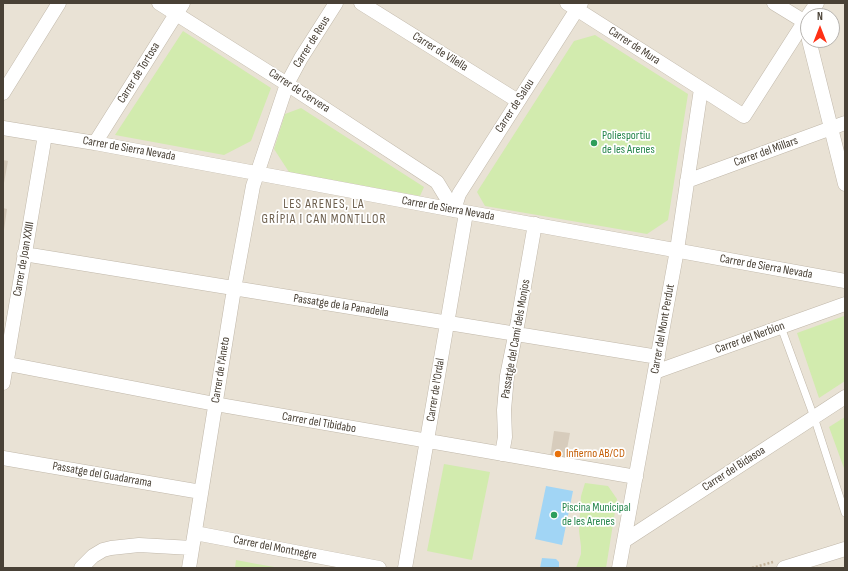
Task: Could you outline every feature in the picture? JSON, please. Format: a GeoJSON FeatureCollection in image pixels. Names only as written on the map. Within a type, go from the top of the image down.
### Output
{"type":"FeatureCollection","features":[{"type":"Feature","properties":{"kind":"street"},"geometry":{"type":"LineString","coordinates":[[3,93],[58,3]]}},
{"type":"Feature","properties":{"kind":"street","name":"Carrer de Cervera"},"geometry":{"type":"LineString","coordinates":[[159,3],[179,8],[287,84],[437,182],[459,194]]}},
{"type":"Feature","properties":{"kind":"street","name":"Carrer de Reus"},"geometry":{"type":"LineString","coordinates":[[258,173],[287,84],[300,58],[336,3]]}},
{"type":"Feature","properties":{"kind":"street","name":"Carrer de Vilella"},"geometry":{"type":"LineString","coordinates":[[361,3],[518,101]]}},
{"type":"Feature","properties":{"kind":"street"},"geometry":{"type":"LineString","coordinates":[[774,3],[800,15]]}},
{"type":"Feature","properties":{"kind":"street","name":"Carrer de Salou"},"geometry":{"type":"LineString","coordinates":[[460,212],[459,194],[518,101],[575,5]]}},
{"type":"Feature","properties":{"kind":"street","name":"Carrer de Mura"},"geometry":{"type":"LineString","coordinates":[[575,5],[744,116],[800,29]]}},
{"type":"Feature","properties":{"kind":"street","name":"Carrer de Tortosa"},"geometry":{"type":"LineString","coordinates":[[95,143],[179,8]]}},
{"type":"Feature","properties":{"kind":"street"},"geometry":{"type":"LineString","coordinates":[[811,48],[845,184]]}},
{"type":"Feature","properties":{"kind":"street","name":"Carrer del Mont Perdut"},"geometry":{"type":"LineString","coordinates":[[619,568],[677,250],[701,89]]}},
{"type":"Feature","properties":{"kind":"street","name":"Carrer del Millars"},"geometry":{"type":"LineString","coordinates":[[687,181],[845,123]]}},
{"type":"Feature","properties":{"kind":"street","name":"Carrer de Sierra Nevada"},"geometry":{"type":"LineString","coordinates":[[3,128],[95,143],[460,212],[535,224],[845,281]]}},
{"type":"Feature","properties":{"kind":"street","name":"Carrer de Joan XXIII"},"geometry":{"type":"LineString","coordinates":[[3,383],[4,363],[45,135]]}},
{"type":"Feature","properties":{"kind":"street","name":"Carrer de l'Aneto"},"geometry":{"type":"LineString","coordinates":[[189,568],[234,289],[253,186],[258,173]]}},
{"type":"Feature","properties":{"kind":"street","name":"Carrer de Cervera"},"geometry":{"type":"LineString","coordinates":[[437,182],[460,212]]}},
{"type":"Feature","properties":{"kind":"street","name":"Carrer de l'Ordal"},"geometry":{"type":"LineString","coordinates":[[405,568],[447,323],[460,212]]}},
{"type":"Feature","properties":{"kind":"street","name":"Passatge del Camí dels Monjos"},"geometry":{"type":"LineString","coordinates":[[502,454],[505,438],[504,410],[507,376],[535,224]]}},
{"type":"Feature","properties":{"kind":"street","name":"Passatge de la Panadella"},"geometry":{"type":"LineString","coordinates":[[24,254],[658,357]]}},
{"type":"Feature","properties":{"kind":"street","name":"Carrer del Nerbion"},"geometry":{"type":"LineString","coordinates":[[655,372],[845,304]]}},
{"type":"Feature","properties":{"kind":"street","name":"Carrer del Tibidabo"},"geometry":{"type":"LineString","coordinates":[[4,363],[215,404],[636,478]]}},
{"type":"Feature","properties":{"kind":"street","name":"Carrer del Bidasoa"},"geometry":{"type":"LineString","coordinates":[[624,541],[845,398]]}},
{"type":"Feature","properties":{"kind":"street","name":"Passatge del Guadarrama"},"geometry":{"type":"LineString","coordinates":[[3,458],[201,492]]}},
{"type":"Feature","properties":{"kind":"street","name":"Carrer del Montnegre"},"geometry":{"type":"LineString","coordinates":[[195,533],[379,568]]}},
{"type":"Feature","properties":{"kind":"street"},"geometry":{"type":"LineString","coordinates":[[81,568],[94,556],[103,550],[111,548],[139,545],[192,548]]}},
{"type":"Feature","properties":{"kind":"street"},"geometry":{"type":"LineString","coordinates":[[784,568],[845,549]]}},
{"type":"Feature","properties":{"kind":"lane"},"geometry":{"type":"LineString","coordinates":[[780,327],[814,417],[845,513]]}},
{"type":"Feature","properties":{"kind":"shaded area"},"geometry":{"type":"Polygon","coordinates":[[[3,3],[845,3],[845,568],[3,568],[3,3]]]}},
{"type":"Feature","properties":{"kind":"green space"},"geometry":{"type":"Polygon","coordinates":[[[183,31],[271,88],[251,141],[224,155],[115,135],[183,31]]]}},
{"type":"Feature","properties":{"kind":"green space","name":"Poliesportiu de les Arenes"},"geometry":{"type":"Polygon","coordinates":[[[595,35],[688,94],[668,220],[647,234],[485,206],[477,192],[574,41],[595,35]]]}},
{"type":"Feature","properties":{"kind":"green space"},"geometry":{"type":"Polygon","coordinates":[[[301,108],[424,187],[420,196],[289,172],[274,149],[285,114],[301,108]]]}},
{"type":"Feature","properties":{"kind":"green space"},"geometry":{"type":"Polygon","coordinates":[[[844,316],[845,381],[819,398],[797,333],[844,316]]]}},
{"type":"Feature","properties":{"kind":"green space"},"geometry":{"type":"Polygon","coordinates":[[[845,417],[845,471],[829,427],[845,417]]]}},
{"type":"Feature","properties":{"kind":"green space"},"geometry":{"type":"Polygon","coordinates":[[[444,464],[490,472],[472,560],[427,551],[444,464]]]}},
{"type":"Feature","properties":{"kind":"green space"},"geometry":{"type":"Polygon","coordinates":[[[585,483],[608,486],[617,499],[606,568],[576,568],[581,554],[579,531],[580,511],[581,496],[585,483]]]}},
{"type":"Feature","properties":{"kind":"green space"},"geometry":{"type":"Polygon","coordinates":[[[236,560],[257,564],[280,568],[235,568],[236,560]]]}},
{"type":"Feature","properties":{"kind":"water","name":"Piscina Municipal de les Arenes"},"geometry":{"type":"Polygon","coordinates":[[[546,486],[573,491],[562,545],[535,539],[546,486]]]}},
{"type":"Feature","properties":{"kind":"water"},"geometry":{"type":"Polygon","coordinates":[[[542,558],[556,559],[559,562],[559,567],[540,568],[542,558]]]}},
{"type":"Feature","properties":{"kind":"building"},"geometry":{"type":"Polygon","coordinates":[[[3,160],[8,161],[4,183],[3,183],[3,160]]]}},
{"type":"Feature","properties":{"kind":"building"},"geometry":{"type":"Polygon","coordinates":[[[3,208],[7,209],[4,230],[3,230],[3,208]]]}},
{"type":"Feature","properties":{"kind":"building"},"geometry":{"type":"Polygon","coordinates":[[[554,431],[570,433],[565,460],[550,458],[554,431]]]}},
{"type":"Feature","properties":{"kind":"place","name":"Poliesportiu de les Arenes"},"geometry":{"type":"Point","coordinates":[594,143]}},
{"type":"Feature","properties":{"kind":"place","name":"Infierno AB/CD"},"geometry":{"type":"Point","coordinates":[558,454]}},
{"type":"Feature","properties":{"kind":"place","name":"Piscina Municipal de les Arenes"},"geometry":{"type":"Point","coordinates":[554,515]}},
{"type":"Feature","properties":{"kind":"district","name":"LES ARENES, LA GRÍPIA I CAN MONTLLOR"},"geometry":{"type":"Point","coordinates":[324,212]}}]}
